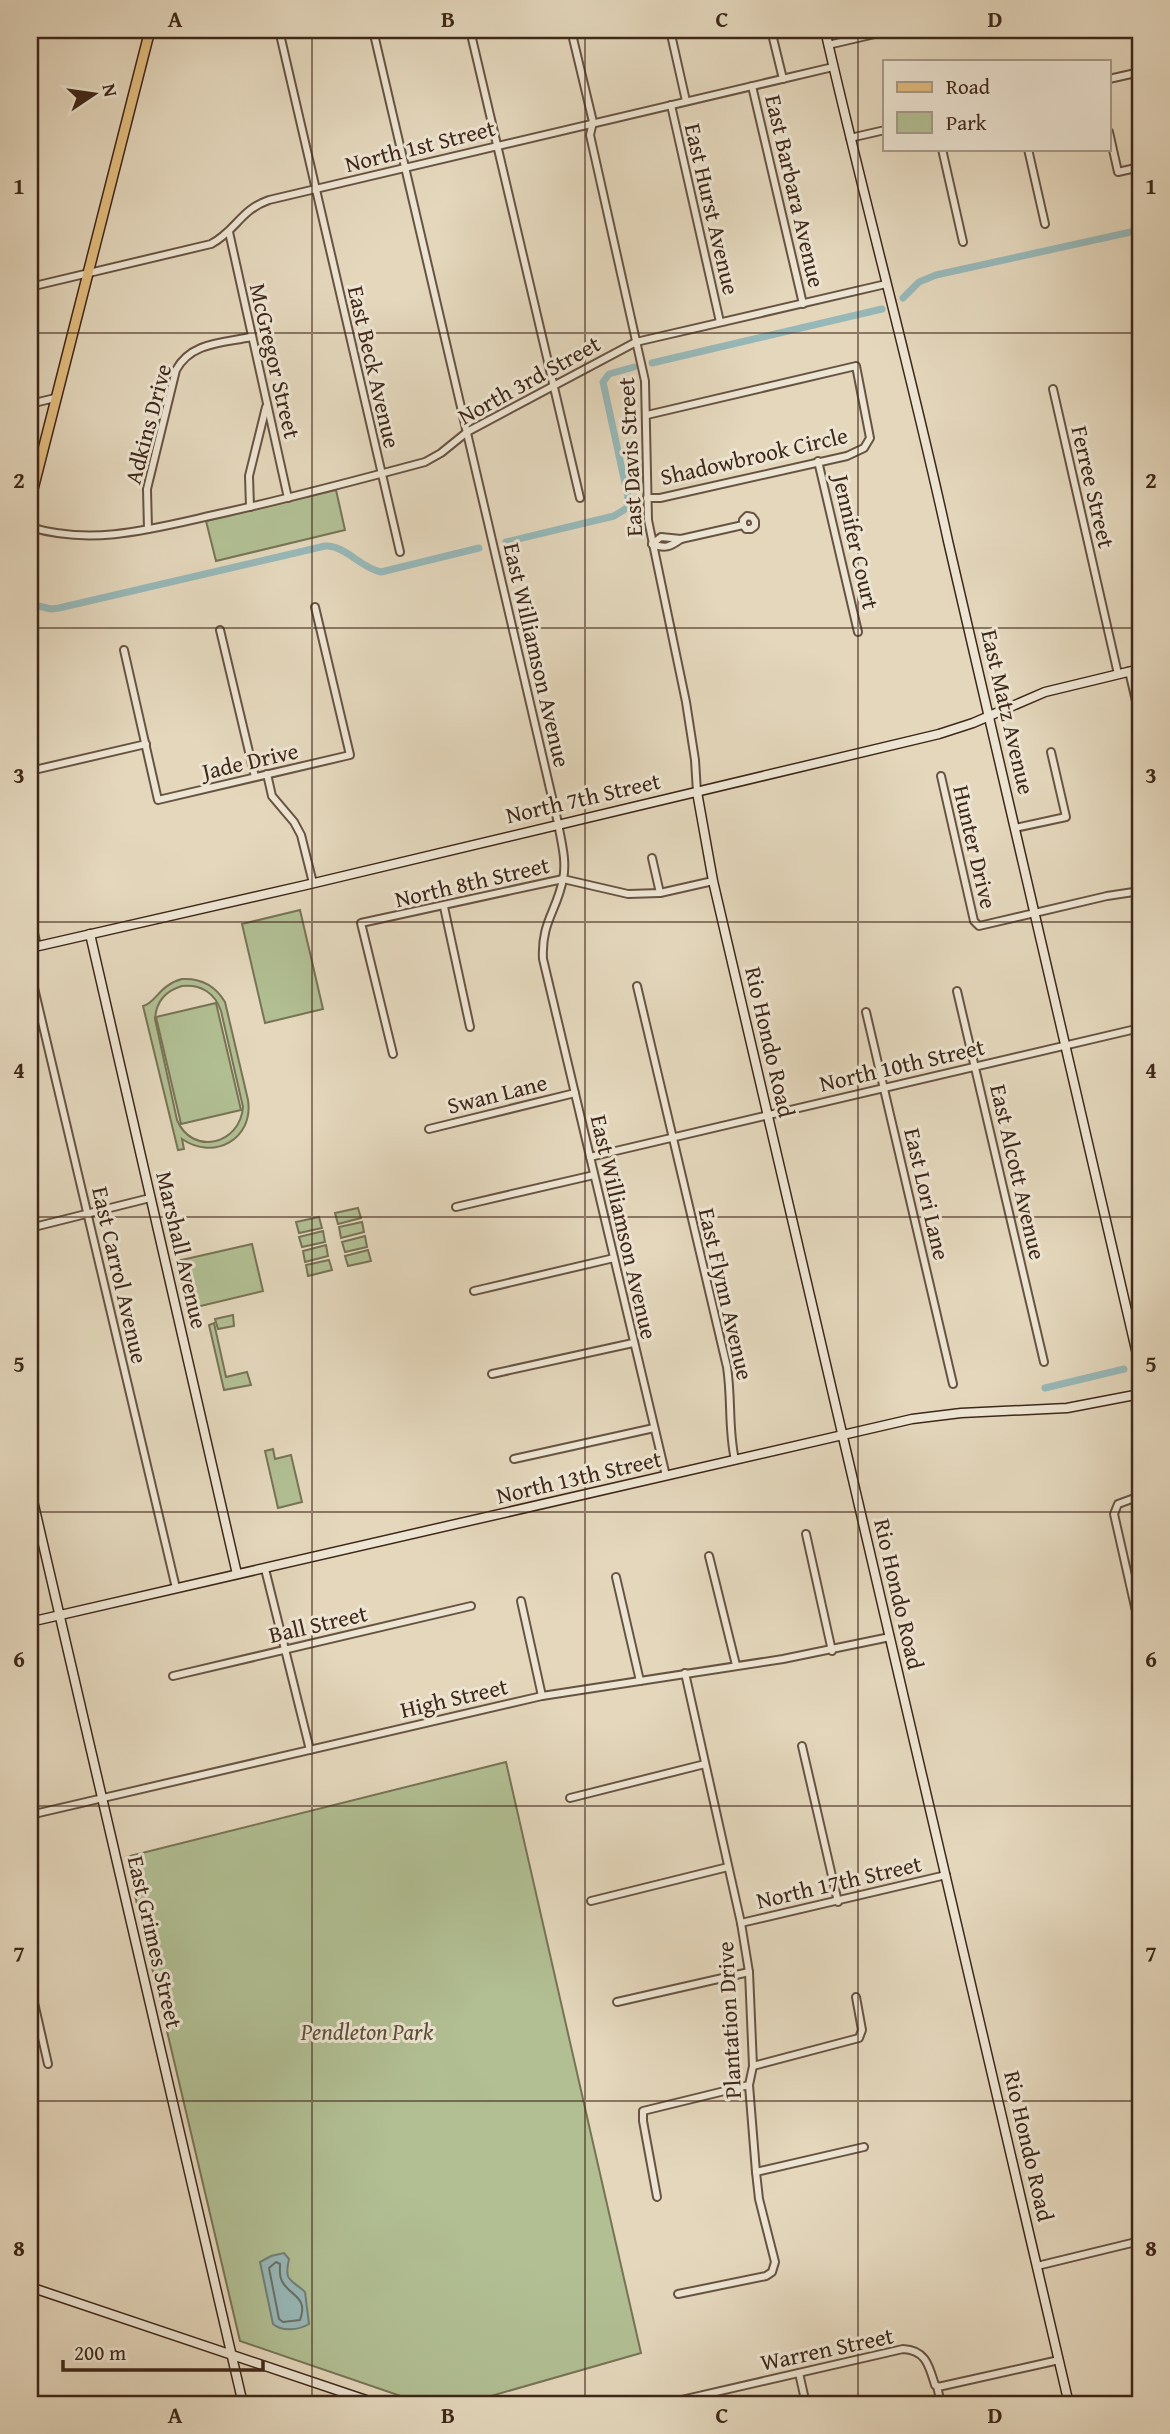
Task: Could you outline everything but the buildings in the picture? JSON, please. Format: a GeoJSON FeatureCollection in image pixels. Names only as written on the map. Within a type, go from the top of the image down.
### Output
{"type":"FeatureCollection","features":[{"type":"Feature","properties":{"kind":"main road"},"geometry":{"type":"LineString","coordinates":[[30,501],[150,30]]}},
{"type":"Feature","properties":{"kind":"street","name":"East Beck Avenue"},"geometry":{"type":"LineString","coordinates":[[279,30],[401,552]]}},
{"type":"Feature","properties":{"kind":"street","name":"East Williamson Avenue"},"geometry":{"type":"LineString","coordinates":[[373,30],[558,823],[563,849],[563,879],[544,931],[543,959],[666,1476]]}},
{"type":"Feature","properties":{"kind":"street"},"geometry":{"type":"LineString","coordinates":[[470,30],[580,498]]}},
{"type":"Feature","properties":{"kind":"street","name":"East Davis Street"},"geometry":{"type":"LineString","coordinates":[[571,30],[593,122],[590,135],[645,380],[648,415],[647,498],[652,544],[686,702],[697,792]]}},
{"type":"Feature","properties":{"kind":"street"},"geometry":{"type":"LineString","coordinates":[[670,30],[686,101]]}},
{"type":"Feature","properties":{"kind":"street"},"geometry":{"type":"LineString","coordinates":[[771,30],[783,79]]}},
{"type":"Feature","properties":{"kind":"street","name":"East Matz Avenue"},"geometry":{"type":"LineString","coordinates":[[825,30],[912,382],[1140,1367]]}},
{"type":"Feature","properties":{"kind":"street"},"geometry":{"type":"LineString","coordinates":[[828,45],[892,30]]}},
{"type":"Feature","properties":{"kind":"street","name":"North 1st Street"},"geometry":{"type":"LineString","coordinates":[[30,287],[211,244],[229,232],[244,214],[258,204],[593,122],[833,67]]}},
{"type":"Feature","properties":{"kind":"street"},"geometry":{"type":"LineString","coordinates":[[1110,79],[1140,72]]}},
{"type":"Feature","properties":{"kind":"street","name":"East Barbara Avenue"},"geometry":{"type":"LineString","coordinates":[[752,86],[803,304]]}},
{"type":"Feature","properties":{"kind":"street","name":"East Hurst Avenue"},"geometry":{"type":"LineString","coordinates":[[671,105],[720,321]]}},
{"type":"Feature","properties":{"kind":"street"},"geometry":{"type":"LineString","coordinates":[[850,138],[883,130]]}},
{"type":"Feature","properties":{"kind":"street"},"geometry":{"type":"LineString","coordinates":[[1110,136],[1118,172],[1140,167]]}},
{"type":"Feature","properties":{"kind":"street"},"geometry":{"type":"LineString","coordinates":[[942,150],[963,242]]}},
{"type":"Feature","properties":{"kind":"street"},"geometry":{"type":"LineString","coordinates":[[1028,150],[1045,224]]}},
{"type":"Feature","properties":{"kind":"street","name":"McGregor Street"},"geometry":{"type":"LineString","coordinates":[[229,232],[288,498]]}},
{"type":"Feature","properties":{"kind":"street","name":"North 3rd Street"},"geometry":{"type":"LineString","coordinates":[[30,527],[48,532],[94,536],[148,529],[381,474],[430,460],[467,432],[636,342],[886,284]]}},
{"type":"Feature","properties":{"kind":"street","name":"Adkins Drive"},"geometry":{"type":"LineString","coordinates":[[148,529],[146,489],[183,357],[194,350],[251,337]]}},
{"type":"Feature","properties":{"kind":"street","name":"Shadowbrook Circle"},"geometry":{"type":"LineString","coordinates":[[647,498],[660,498],[854,454],[868,444],[870,438],[856,366],[648,415]]}},
{"type":"Feature","properties":{"kind":"street","name":"Ferree Street"},"geometry":{"type":"LineString","coordinates":[[1053,389],[1118,674]]}},
{"type":"Feature","properties":{"kind":"street"},"geometry":{"type":"LineString","coordinates":[[30,404],[55,398]]}},
{"type":"Feature","properties":{"kind":"street"},"geometry":{"type":"LineString","coordinates":[[250,507],[249,476],[267,405]]}},
{"type":"Feature","properties":{"kind":"street","name":"Jennifer Court"},"geometry":{"type":"LineString","coordinates":[[818,461],[859,632]]}},
{"type":"Feature","properties":{"kind":"street"},"geometry":{"type":"LineString","coordinates":[[652,544],[668,547],[681,539],[743,524]]}},
{"type":"Feature","properties":{"kind":"street","name":"Jade Drive"},"geometry":{"type":"LineString","coordinates":[[146,744],[158,800],[350,755],[315,607]]}},
{"type":"Feature","properties":{"kind":"street"},"geometry":{"type":"LineString","coordinates":[[220,630],[255,777]]}},
{"type":"Feature","properties":{"kind":"street"},"geometry":{"type":"LineString","coordinates":[[30,771],[146,744],[124,650]]}},
{"type":"Feature","properties":{"kind":"street","name":"North 7th Street"},"geometry":{"type":"LineString","coordinates":[[33,947],[939,734],[1045,692],[1140,669]]}},
{"type":"Feature","properties":{"kind":"street"},"geometry":{"type":"LineString","coordinates":[[1129,671],[1140,718]]}},
{"type":"Feature","properties":{"kind":"street"},"geometry":{"type":"LineString","coordinates":[[1015,828],[1066,817],[1051,752]]}},
{"type":"Feature","properties":{"kind":"street"},"geometry":{"type":"LineString","coordinates":[[267,774],[272,796],[295,822],[301,835],[313,883]]}},
{"type":"Feature","properties":{"kind":"street","name":"Hunter Drive"},"geometry":{"type":"LineString","coordinates":[[941,776],[976,924],[983,926],[1107,896],[1140,891]]}},
{"type":"Feature","properties":{"kind":"street","name":"Rio Hondo Road"},"geometry":{"type":"LineString","coordinates":[[697,792],[713,881],[1069,2404]]}},
{"type":"Feature","properties":{"kind":"street"},"geometry":{"type":"LineString","coordinates":[[652,858],[660,893]]}},
{"type":"Feature","properties":{"kind":"street","name":"North 8th Street"},"geometry":{"type":"LineString","coordinates":[[393,1054],[361,923],[563,879],[628,894],[660,893],[713,881]]}},
{"type":"Feature","properties":{"kind":"street"},"geometry":{"type":"LineString","coordinates":[[444,907],[470,1027]]}},
{"type":"Feature","properties":{"kind":"street"},"geometry":{"type":"LineString","coordinates":[[30,915],[33,947]]}},
{"type":"Feature","properties":{"kind":"street","name":"Marshall Avenue"},"geometry":{"type":"LineString","coordinates":[[90,934],[237,1574]]}},
{"type":"Feature","properties":{"kind":"street"},"geometry":{"type":"LineString","coordinates":[[1137,941],[1140,955]]}},
{"type":"Feature","properties":{"kind":"street","name":"East Carrol Avenue"},"geometry":{"type":"LineString","coordinates":[[30,971],[176,1588]]}},
{"type":"Feature","properties":{"kind":"street","name":"East Flynn Avenue"},"geometry":{"type":"LineString","coordinates":[[638,986],[727,1367],[731,1392],[730,1436],[735,1460]]}},
{"type":"Feature","properties":{"kind":"street","name":"East Alcott Avenue"},"geometry":{"type":"LineString","coordinates":[[957,991],[1044,1362]]}},
{"type":"Feature","properties":{"kind":"street","name":"East Lori Lane"},"geometry":{"type":"LineString","coordinates":[[866,1012],[953,1384]]}},
{"type":"Feature","properties":{"kind":"street","name":"North 10th Street"},"geometry":{"type":"LineString","coordinates":[[590,1157],[1140,1028]]}},
{"type":"Feature","properties":{"kind":"street","name":"Swan Lane"},"geometry":{"type":"LineString","coordinates":[[429,1129],[575,1093]]}},
{"type":"Feature","properties":{"kind":"street"},"geometry":{"type":"LineString","coordinates":[[456,1207],[594,1175]]}},
{"type":"Feature","properties":{"kind":"street"},"geometry":{"type":"LineString","coordinates":[[30,1228],[150,1198]]}},
{"type":"Feature","properties":{"kind":"street"},"geometry":{"type":"LineString","coordinates":[[474,1291],[614,1258]]}},
{"type":"Feature","properties":{"kind":"street"},"geometry":{"type":"LineString","coordinates":[[492,1374],[633,1343]]}},
{"type":"Feature","properties":{"kind":"street","name":"North 13th Street"},"geometry":{"type":"LineString","coordinates":[[30,1622],[912,1419],[961,1413],[1067,1408],[1140,1394]]}},
{"type":"Feature","properties":{"kind":"street"},"geometry":{"type":"LineString","coordinates":[[514,1459],[653,1428]]}},
{"type":"Feature","properties":{"kind":"street","name":"East Grimes Street"},"geometry":{"type":"LineString","coordinates":[[30,1488],[243,2404]]}},
{"type":"Feature","properties":{"kind":"street"},"geometry":{"type":"LineString","coordinates":[[1140,1496],[1123,1500],[1115,1508],[1114,1514],[1140,1629]]}},
{"type":"Feature","properties":{"kind":"street"},"geometry":{"type":"LineString","coordinates":[[806,1534],[832,1651]]}},
{"type":"Feature","properties":{"kind":"street"},"geometry":{"type":"LineString","coordinates":[[709,1556],[736,1665]]}},
{"type":"Feature","properties":{"kind":"street"},"geometry":{"type":"LineString","coordinates":[[265,1569],[310,1750]]}},
{"type":"Feature","properties":{"kind":"street"},"geometry":{"type":"LineString","coordinates":[[616,1577],[640,1681]]}},
{"type":"Feature","properties":{"kind":"street"},"geometry":{"type":"LineString","coordinates":[[1131,1591],[1140,1588]]}},
{"type":"Feature","properties":{"kind":"street"},"geometry":{"type":"LineString","coordinates":[[521,1601],[542,1696]]}},
{"type":"Feature","properties":{"kind":"street","name":"Ball Street"},"geometry":{"type":"LineString","coordinates":[[173,1676],[471,1606]]}},
{"type":"Feature","properties":{"kind":"street","name":"High Street"},"geometry":{"type":"LineString","coordinates":[[30,1815],[542,1696],[832,1651],[890,1637]]}},
{"type":"Feature","properties":{"kind":"street","name":"Plantation Drive"},"geometry":{"type":"LineString","coordinates":[[678,2294],[766,2276],[772,2272],[775,2262],[759,2199],[756,2172],[749,2085],[753,2066],[749,1972],[741,1923],[685,1673]]}},
{"type":"Feature","properties":{"kind":"street"},"geometry":{"type":"LineString","coordinates":[[802,1746],[838,1902]]}},
{"type":"Feature","properties":{"kind":"street"},"geometry":{"type":"LineString","coordinates":[[570,1798],[705,1764]]}},
{"type":"Feature","properties":{"kind":"street"},"geometry":{"type":"LineString","coordinates":[[590,1901],[728,1867]]}},
{"type":"Feature","properties":{"kind":"street","name":"North 17th Street"},"geometry":{"type":"LineString","coordinates":[[741,1923],[946,1875]]}},
{"type":"Feature","properties":{"kind":"street"},"geometry":{"type":"LineString","coordinates":[[617,2002],[749,1972]]}},
{"type":"Feature","properties":{"kind":"street"},"geometry":{"type":"LineString","coordinates":[[30,1985],[48,2064]]}},
{"type":"Feature","properties":{"kind":"street"},"geometry":{"type":"LineString","coordinates":[[753,2066],[859,2038],[862,2030],[856,1997]]}},
{"type":"Feature","properties":{"kind":"street"},"geometry":{"type":"LineString","coordinates":[[657,2197],[643,2110],[749,2085]]}},
{"type":"Feature","properties":{"kind":"street"},"geometry":{"type":"LineString","coordinates":[[756,2172],[864,2147]]}},
{"type":"Feature","properties":{"kind":"street"},"geometry":{"type":"LineString","coordinates":[[1037,2266],[1140,2241]]}},
{"type":"Feature","properties":{"kind":"street"},"geometry":{"type":"LineString","coordinates":[[30,2287],[378,2404]]}},
{"type":"Feature","properties":{"kind":"street","name":"Warren Street"},"geometry":{"type":"LineString","coordinates":[[664,2404],[909,2349],[920,2354],[928,2363],[937,2386],[940,2404]]}},
{"type":"Feature","properties":{"kind":"street"},"geometry":{"type":"LineString","coordinates":[[937,2386],[1059,2360]]}},
{"type":"Feature","properties":{"kind":"street"},"geometry":{"type":"LineString","coordinates":[[799,2373],[806,2404]]}},
{"type":"Feature","properties":{"kind":"green space"},"geometry":{"type":"Polygon","coordinates":[[[336,490],[345,530],[216,561],[206,521],[336,490]]]}},
{"type":"Feature","properties":{"kind":"green space"},"geometry":{"type":"Polygon","coordinates":[[[300,910],[323,1009],[265,1023],[242,924],[300,910]]]}},
{"type":"Feature","properties":{"kind":"green space"},"geometry":{"type":"Polygon","coordinates":[[[182,979],[201,981],[217,991],[225,1002],[248,1100],[248,1114],[245,1126],[238,1135],[219,1147],[207,1148],[182,1139],[184,1149],[178,1150],[143,1006],[182,979]],[[182,986],[166,994],[157,1007],[155,1019],[177,1120],[193,1139],[214,1141],[234,1130],[243,1107],[221,1011],[215,999],[201,988],[182,986]]]}},
{"type":"Feature","properties":{"kind":"green space"},"geometry":{"type":"Polygon","coordinates":[[[216,1003],[241,1110],[181,1124],[156,1017],[216,1003]]]}},
{"type":"Feature","properties":{"kind":"green space"},"geometry":{"type":"Polygon","coordinates":[[[358,1208],[361,1218],[338,1224],[335,1213],[358,1208]]]}},
{"type":"Feature","properties":{"kind":"green space"},"geometry":{"type":"Polygon","coordinates":[[[319,1217],[322,1228],[299,1233],[296,1222],[319,1217]]]}},
{"type":"Feature","properties":{"kind":"green space"},"geometry":{"type":"Polygon","coordinates":[[[362,1222],[364,1232],[341,1238],[339,1227],[362,1222]]]}},
{"type":"Feature","properties":{"kind":"green space"},"geometry":{"type":"Polygon","coordinates":[[[323,1231],[325,1242],[302,1247],[299,1237],[323,1231]]]}},
{"type":"Feature","properties":{"kind":"green space"},"geometry":{"type":"Polygon","coordinates":[[[365,1236],[367,1247],[345,1252],[342,1242],[365,1236]]]}},
{"type":"Feature","properties":{"kind":"green space"},"geometry":{"type":"Polygon","coordinates":[[[252,1244],[263,1291],[188,1309],[177,1261],[252,1244]]]}},
{"type":"Feature","properties":{"kind":"green space"},"geometry":{"type":"Polygon","coordinates":[[[326,1245],[328,1256],[305,1262],[303,1251],[326,1245]]]}},
{"type":"Feature","properties":{"kind":"green space"},"geometry":{"type":"Polygon","coordinates":[[[368,1250],[371,1261],[348,1266],[345,1256],[368,1250]]]}},
{"type":"Feature","properties":{"kind":"green space"},"geometry":{"type":"Polygon","coordinates":[[[329,1260],[332,1270],[308,1276],[306,1265],[329,1260]]]}},
{"type":"Feature","properties":{"kind":"green space"},"geometry":{"type":"Polygon","coordinates":[[[233,1315],[234,1326],[218,1329],[215,1319],[233,1315]]]}},
{"type":"Feature","properties":{"kind":"green space"},"geometry":{"type":"Polygon","coordinates":[[[214,1323],[226,1377],[247,1372],[251,1385],[224,1390],[209,1325],[214,1323]]]}},
{"type":"Feature","properties":{"kind":"green space"},"geometry":{"type":"Polygon","coordinates":[[[273,1449],[275,1459],[291,1455],[302,1502],[278,1508],[265,1451],[273,1449]]]}},
{"type":"Feature","properties":{"kind":"green space","name":"Pendleton Park"},"geometry":{"type":"Polygon","coordinates":[[[506,1762],[641,2353],[463,2404],[424,2404],[240,2341],[126,1857],[506,1762]]]}},
{"type":"Feature","properties":{"kind":"water"},"geometry":{"type":"Polygon","coordinates":[[[284,2253],[289,2259],[288,2276],[305,2292],[309,2324],[296,2329],[281,2328],[273,2324],[260,2262],[284,2253]]]}},
{"type":"Feature","properties":{"kind":"waterway"},"geometry":{"type":"LineString","coordinates":[[903,298],[919,282],[936,275],[1140,230]]}},
{"type":"Feature","properties":{"kind":"waterway"},"geometry":{"type":"LineString","coordinates":[[652,363],[882,309]]}},
{"type":"Feature","properties":{"kind":"waterway"},"geometry":{"type":"LineString","coordinates":[[506,542],[614,516],[627,508],[628,497],[603,382],[609,374],[634,367]]}},
{"type":"Feature","properties":{"kind":"waterway"},"geometry":{"type":"LineString","coordinates":[[30,604],[59,608],[325,546],[339,549],[381,572],[479,548]]}},
{"type":"Feature","properties":{"kind":"waterway"},"geometry":{"type":"LineString","coordinates":[[1045,1388],[1124,1369]]}}]}
